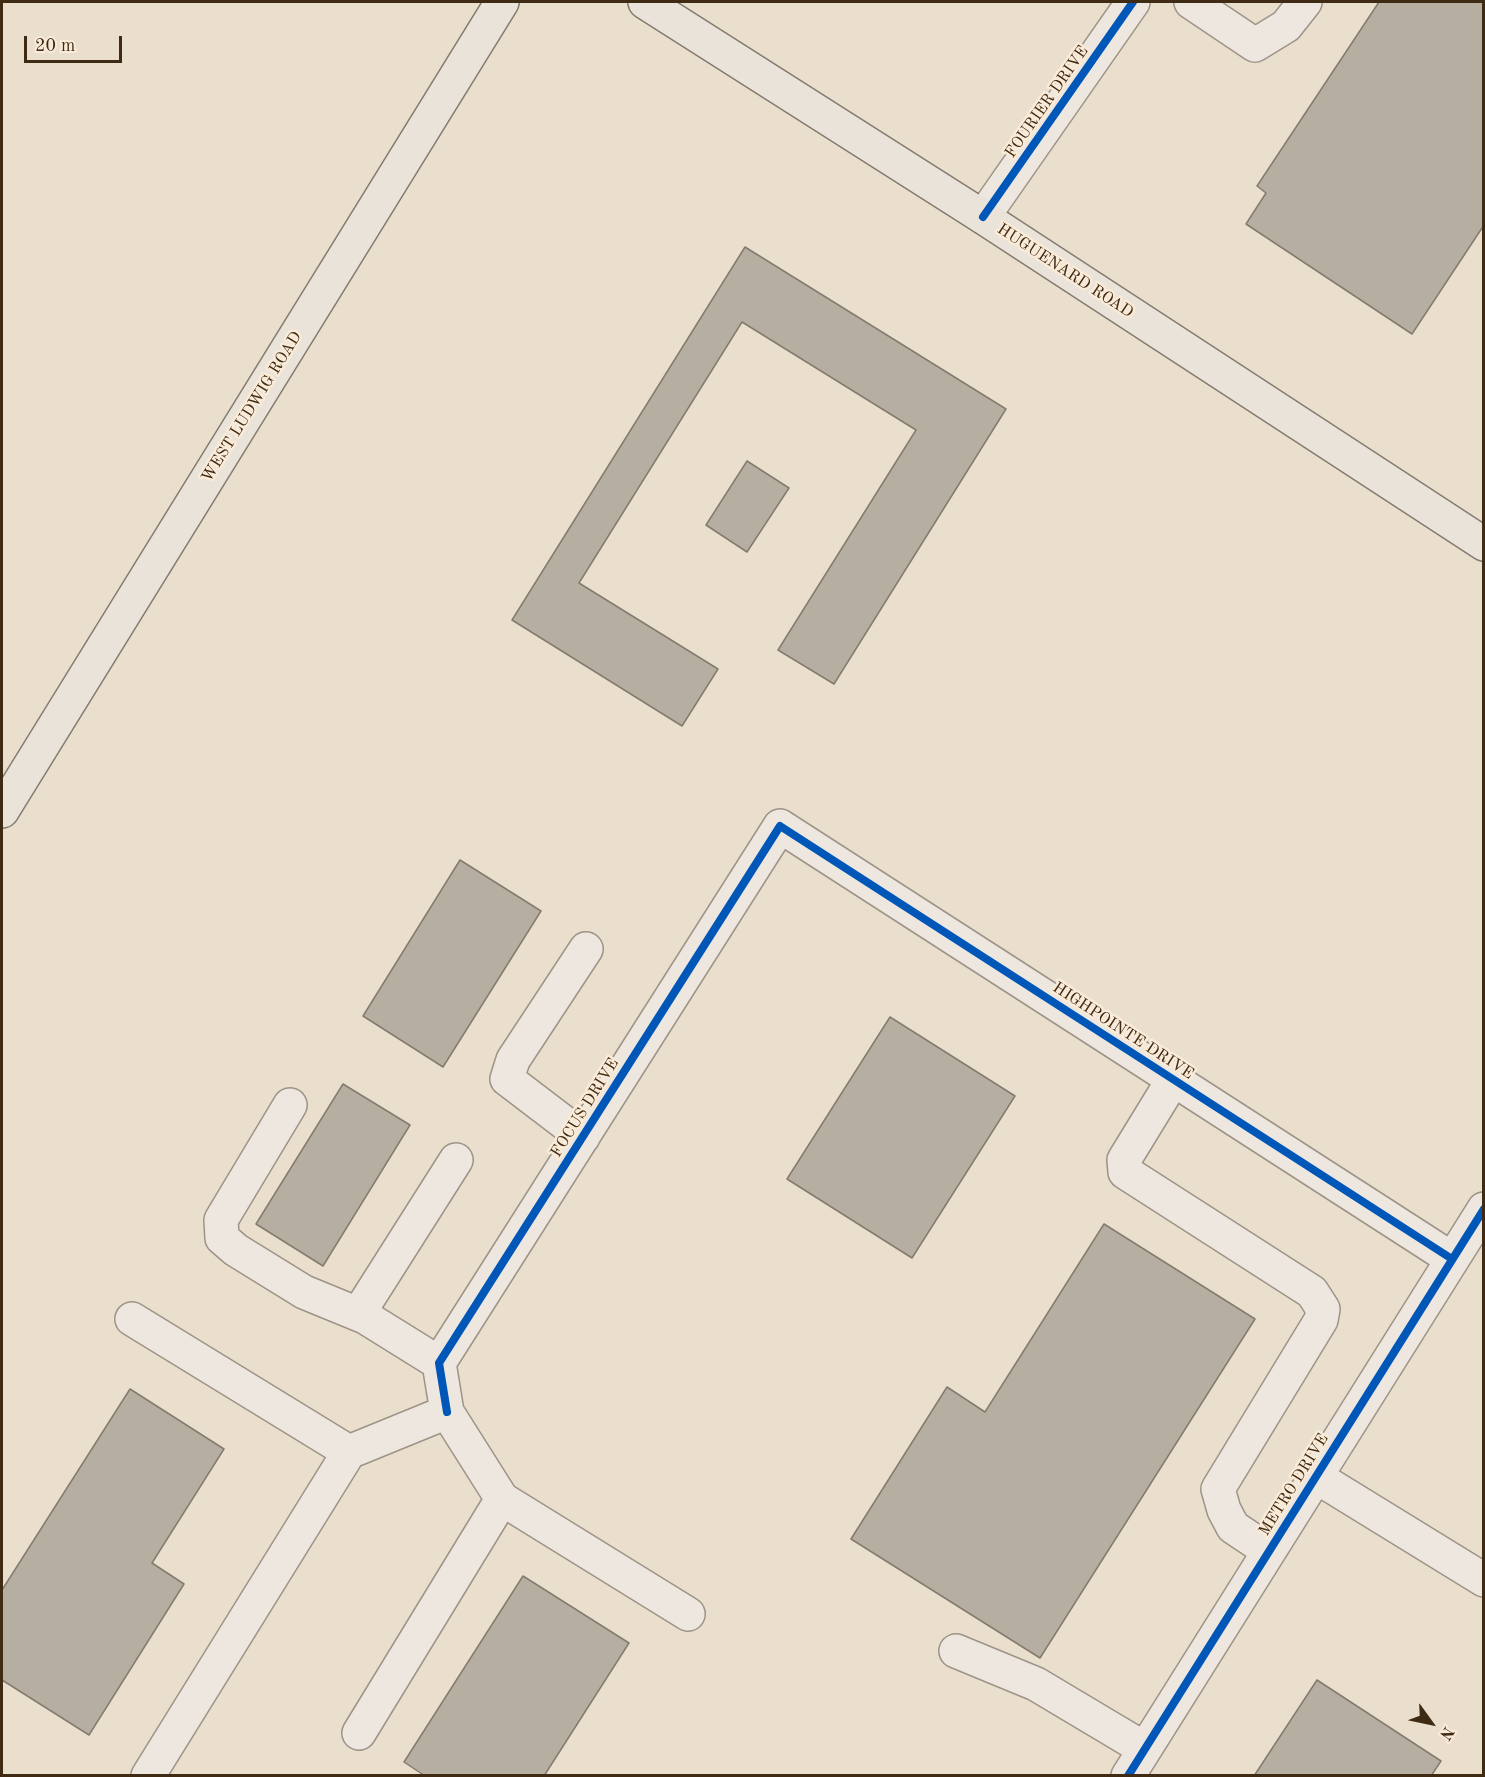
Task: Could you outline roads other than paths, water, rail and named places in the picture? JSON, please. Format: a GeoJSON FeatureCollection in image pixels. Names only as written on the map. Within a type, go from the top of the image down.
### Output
{"type":"FeatureCollection","features":[{"type":"Feature","properties":{"kind":"main road","name":"WEST LUDWIG ROAD"},"geometry":{"type":"LineString","coordinates":[[2,811],[502,2]]}},
{"type":"Feature","properties":{"kind":"main road","name":"HUGUENARD ROAD"},"geometry":{"type":"LineString","coordinates":[[645,2],[983,217],[1484,544]]}},
{"type":"Feature","properties":{"kind":"street","name":"FOURIER DRIVE"},"geometry":{"type":"LineString","coordinates":[[983,217],[1133,2]]}},
{"type":"Feature","properties":{"kind":"street"},"geometry":{"type":"LineString","coordinates":[[1191,2],[1255,45],[1286,26],[1305,2]]}},
{"type":"Feature","properties":{"kind":"street","name":"HIGHPOINTE DRIVE"},"geometry":{"type":"LineString","coordinates":[[780,826],[1452,1259]]}},
{"type":"Feature","properties":{"kind":"street","name":"FOCUS DRIVE"},"geometry":{"type":"LineString","coordinates":[[439,1363],[780,826]]}},
{"type":"Feature","properties":{"kind":"street"},"geometry":{"type":"LineString","coordinates":[[583,1137],[507,1079],[513,1060],[586,949]]}},
{"type":"Feature","properties":{"kind":"street"},"geometry":{"type":"LineString","coordinates":[[1173,1080],[1124,1160],[1125,1172],[1312,1292],[1323,1309],[1321,1320],[1218,1489],[1224,1510],[1233,1527],[1269,1551]]}},
{"type":"Feature","properties":{"kind":"street"},"geometry":{"type":"LineString","coordinates":[[290,1105],[221,1221],[222,1238],[236,1250],[304,1292],[365,1317],[439,1363],[447,1412],[502,1499],[688,1614]]}},
{"type":"Feature","properties":{"kind":"street"},"geometry":{"type":"LineString","coordinates":[[365,1317],[364,1305],[456,1160]]}},
{"type":"Feature","properties":{"kind":"street","name":"METRO DRIVE"},"geometry":{"type":"LineString","coordinates":[[1136,1762],[1484,1209]]}},
{"type":"Feature","properties":{"kind":"street"},"geometry":{"type":"LineString","coordinates":[[132,1319],[349,1452]]}},
{"type":"Feature","properties":{"kind":"street"},"geometry":{"type":"LineString","coordinates":[[148,1776],[349,1452],[447,1412]]}},
{"type":"Feature","properties":{"kind":"street"},"geometry":{"type":"LineString","coordinates":[[1315,1476],[1484,1580]]}},
{"type":"Feature","properties":{"kind":"street"},"geometry":{"type":"LineString","coordinates":[[359,1732],[502,1499]]}},
{"type":"Feature","properties":{"kind":"street"},"geometry":{"type":"LineString","coordinates":[[956,1651],[1036,1684],[1136,1762]]}}]}
